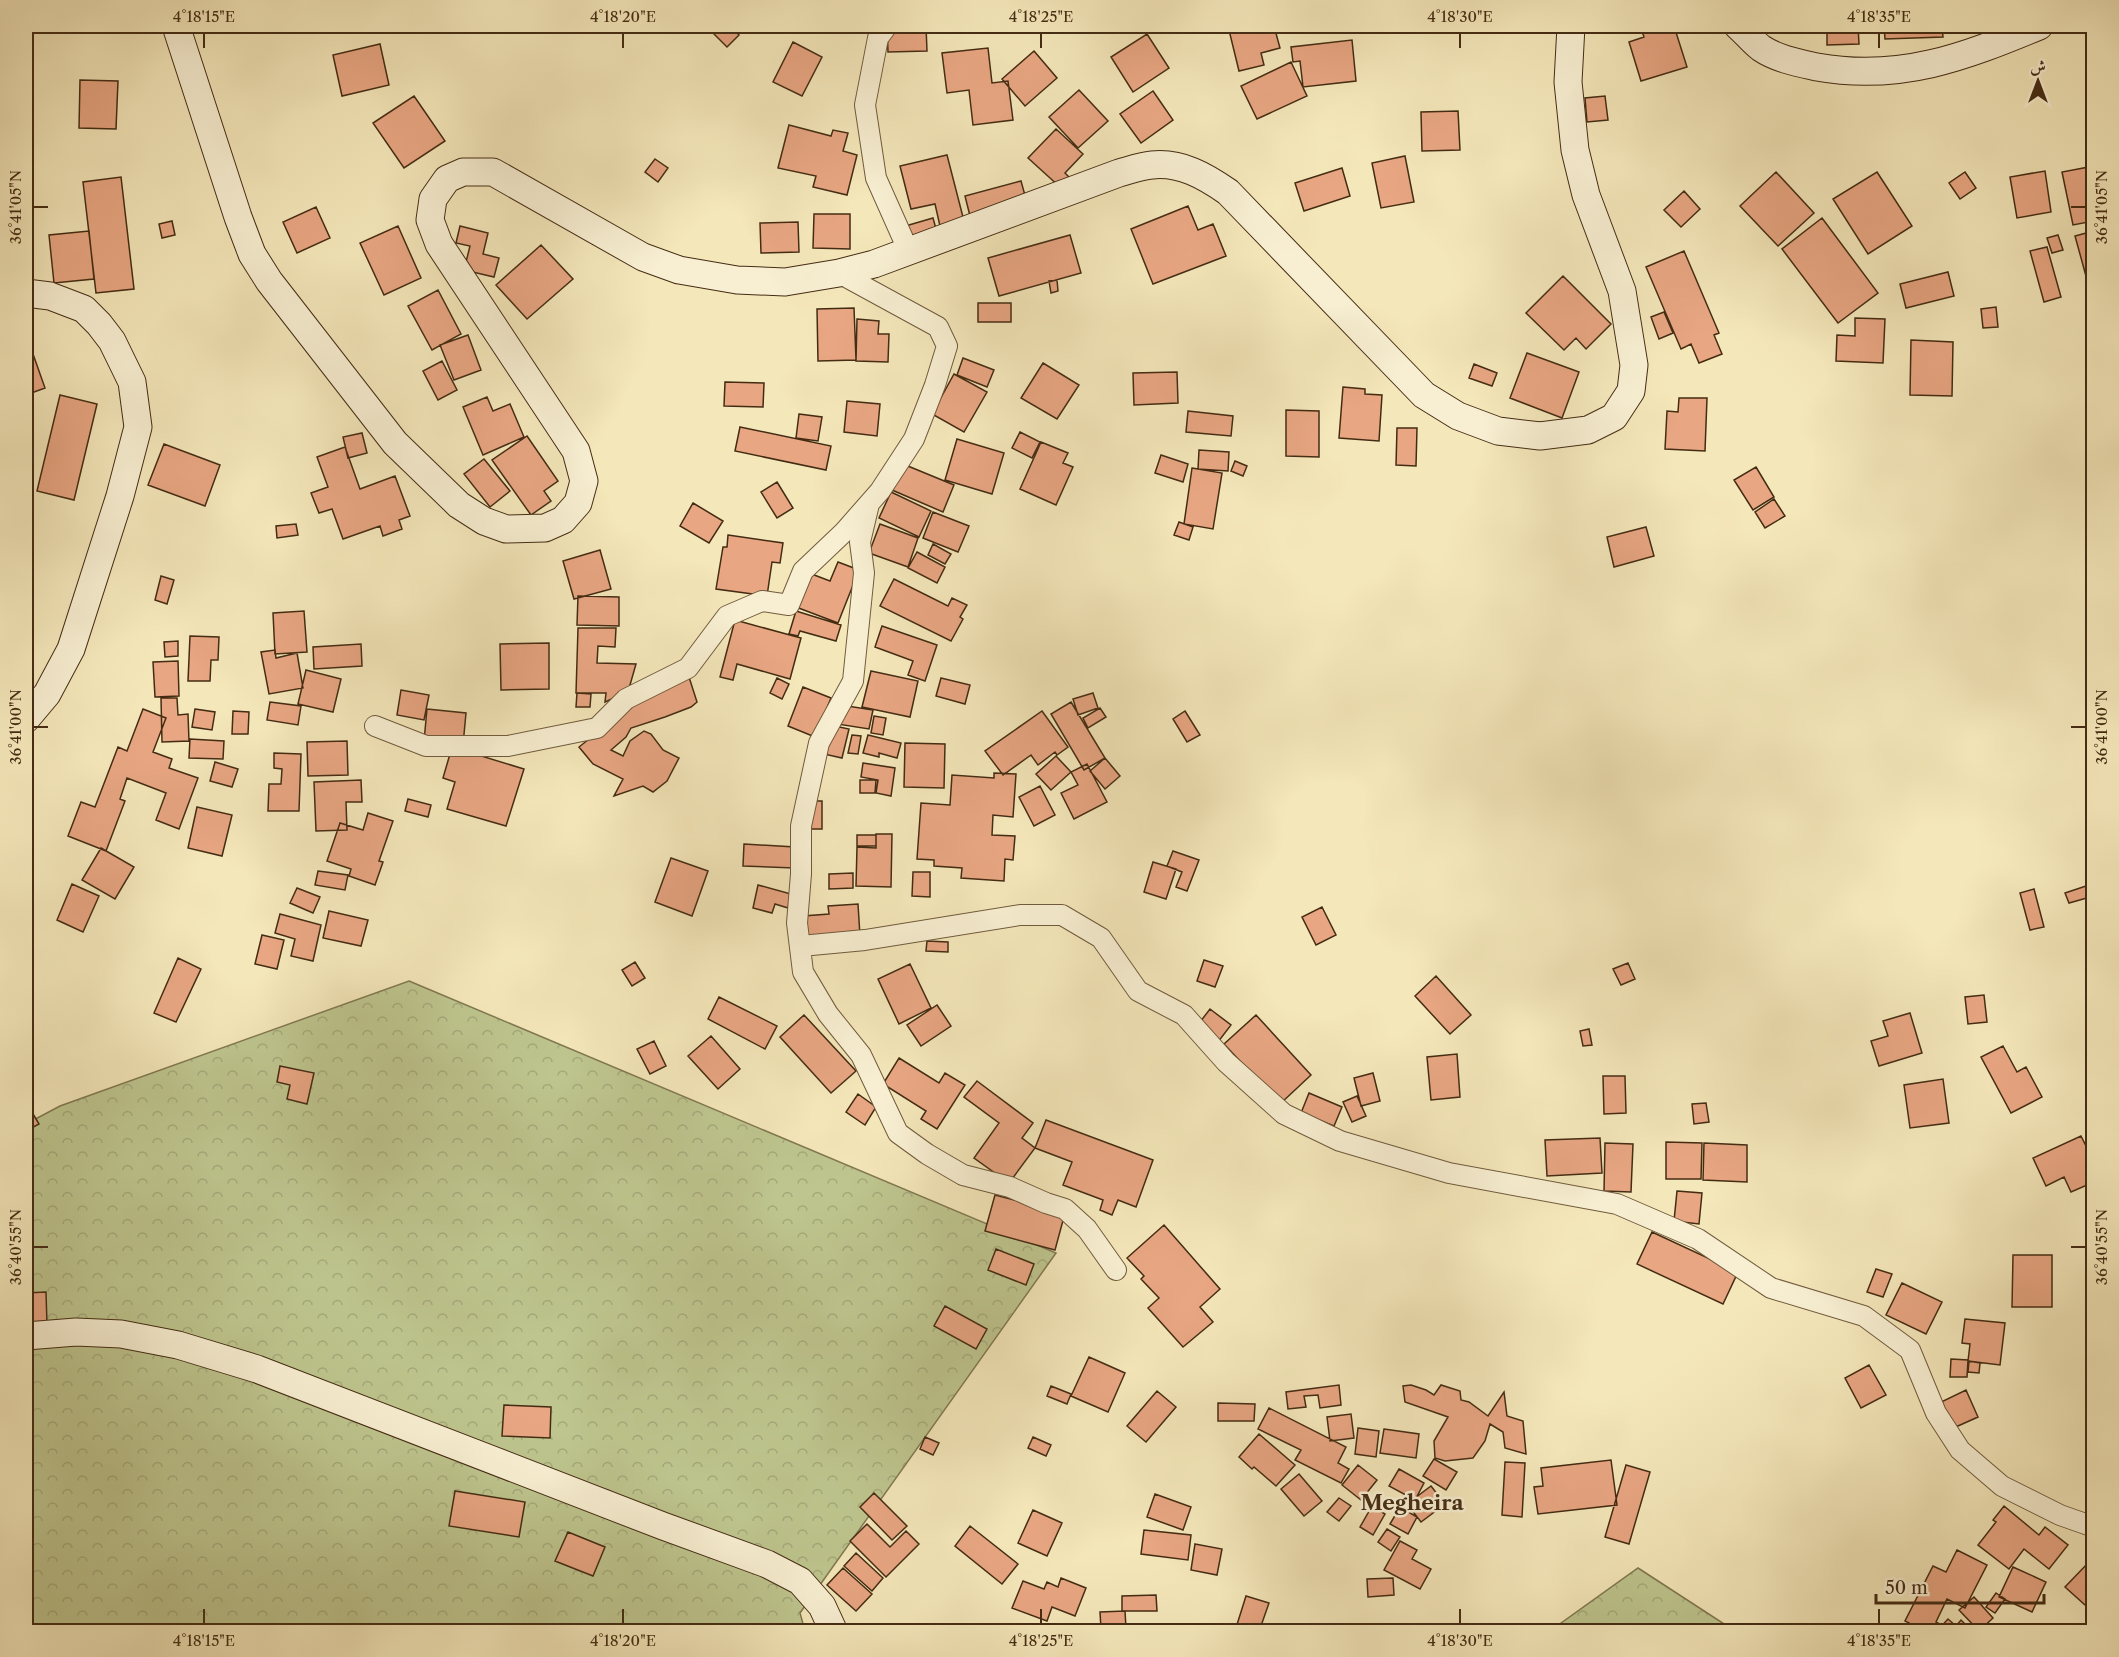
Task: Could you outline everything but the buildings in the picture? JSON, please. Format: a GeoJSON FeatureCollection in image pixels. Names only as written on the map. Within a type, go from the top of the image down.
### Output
{"type":"FeatureCollection","features":[{"type":"Feature","properties":{"kind":"main road"},"geometry":{"type":"LineString","coordinates":[[176,26],[252,254],[395,443],[459,505],[484,521],[506,529],[545,528],[562,520],[578,503],[584,481],[576,450],[439,244],[430,220],[433,199],[447,180],[463,172],[493,172],[643,257],[679,270],[737,280],[785,282],[839,273],[909,252],[1119,173],[1153,165],[1185,167],[1211,180],[1228,192],[1424,395],[1458,416],[1498,431],[1540,436],[1588,430],[1614,417],[1631,391],[1634,365],[1622,291],[1586,195],[1575,150],[1568,82],[1571,26]]}},
{"type":"Feature","properties":{"kind":"main road"},"geometry":{"type":"LineString","coordinates":[[1738,26],[1762,48],[1793,62],[1836,70],[1880,72],[1921,67],[1983,48],[2039,26]]}},
{"type":"Feature","properties":{"kind":"main road"},"geometry":{"type":"LineString","coordinates":[[26,294],[50,296],[84,309],[99,324],[112,341],[132,382],[138,427],[120,496],[70,649],[47,694],[26,719]]}},
{"type":"Feature","properties":{"kind":"main road"},"geometry":{"type":"LineString","coordinates":[[26,1336],[76,1332],[121,1334],[178,1345],[256,1369],[767,1564],[800,1581],[822,1606],[834,1632]]}},
{"type":"Feature","properties":{"kind":"street"},"geometry":{"type":"LineString","coordinates":[[887,26],[878,38],[865,105],[876,178],[909,252]]}},
{"type":"Feature","properties":{"kind":"street"},"geometry":{"type":"LineString","coordinates":[[375,726],[426,746],[508,746],[597,728],[626,699],[688,668],[727,616],[762,601],[789,605],[803,571],[880,491],[914,439],[947,346],[938,327],[839,273]]}},
{"type":"Feature","properties":{"kind":"street"},"geometry":{"type":"LineString","coordinates":[[868,504],[860,542],[864,573],[853,681],[819,743],[801,826],[801,874],[796,923],[803,972],[828,1014],[861,1055],[898,1133],[927,1154],[963,1175],[1010,1187],[1065,1209],[1087,1229],[1116,1270]]}},
{"type":"Feature","properties":{"kind":"street"},"geometry":{"type":"LineString","coordinates":[[801,946],[865,940],[1020,915],[1062,915],[1101,938],[1138,991],[1184,1015],[1226,1062],[1284,1114],[1340,1141],[1449,1173],[1617,1204],[1698,1239],[1771,1287],[1863,1316],[1910,1350],[1936,1413],[1960,1450],[2002,1486],[2060,1515],[2094,1527]]}},
{"type":"Feature","properties":{"kind":"green space"},"geometry":{"type":"Polygon","coordinates":[[[409,981],[1056,1253],[800,1613],[805,1631],[26,1632],[26,1124],[60,1106],[409,981]]]}},
{"type":"Feature","properties":{"kind":"green space"},"geometry":{"type":"Polygon","coordinates":[[[1638,1568],[1735,1631],[1550,1631],[1638,1568]]]}},
{"type":"Feature","properties":{"kind":"district","name":"Megheira"},"geometry":{"type":"Point","coordinates":[1412,1502]}}]}
